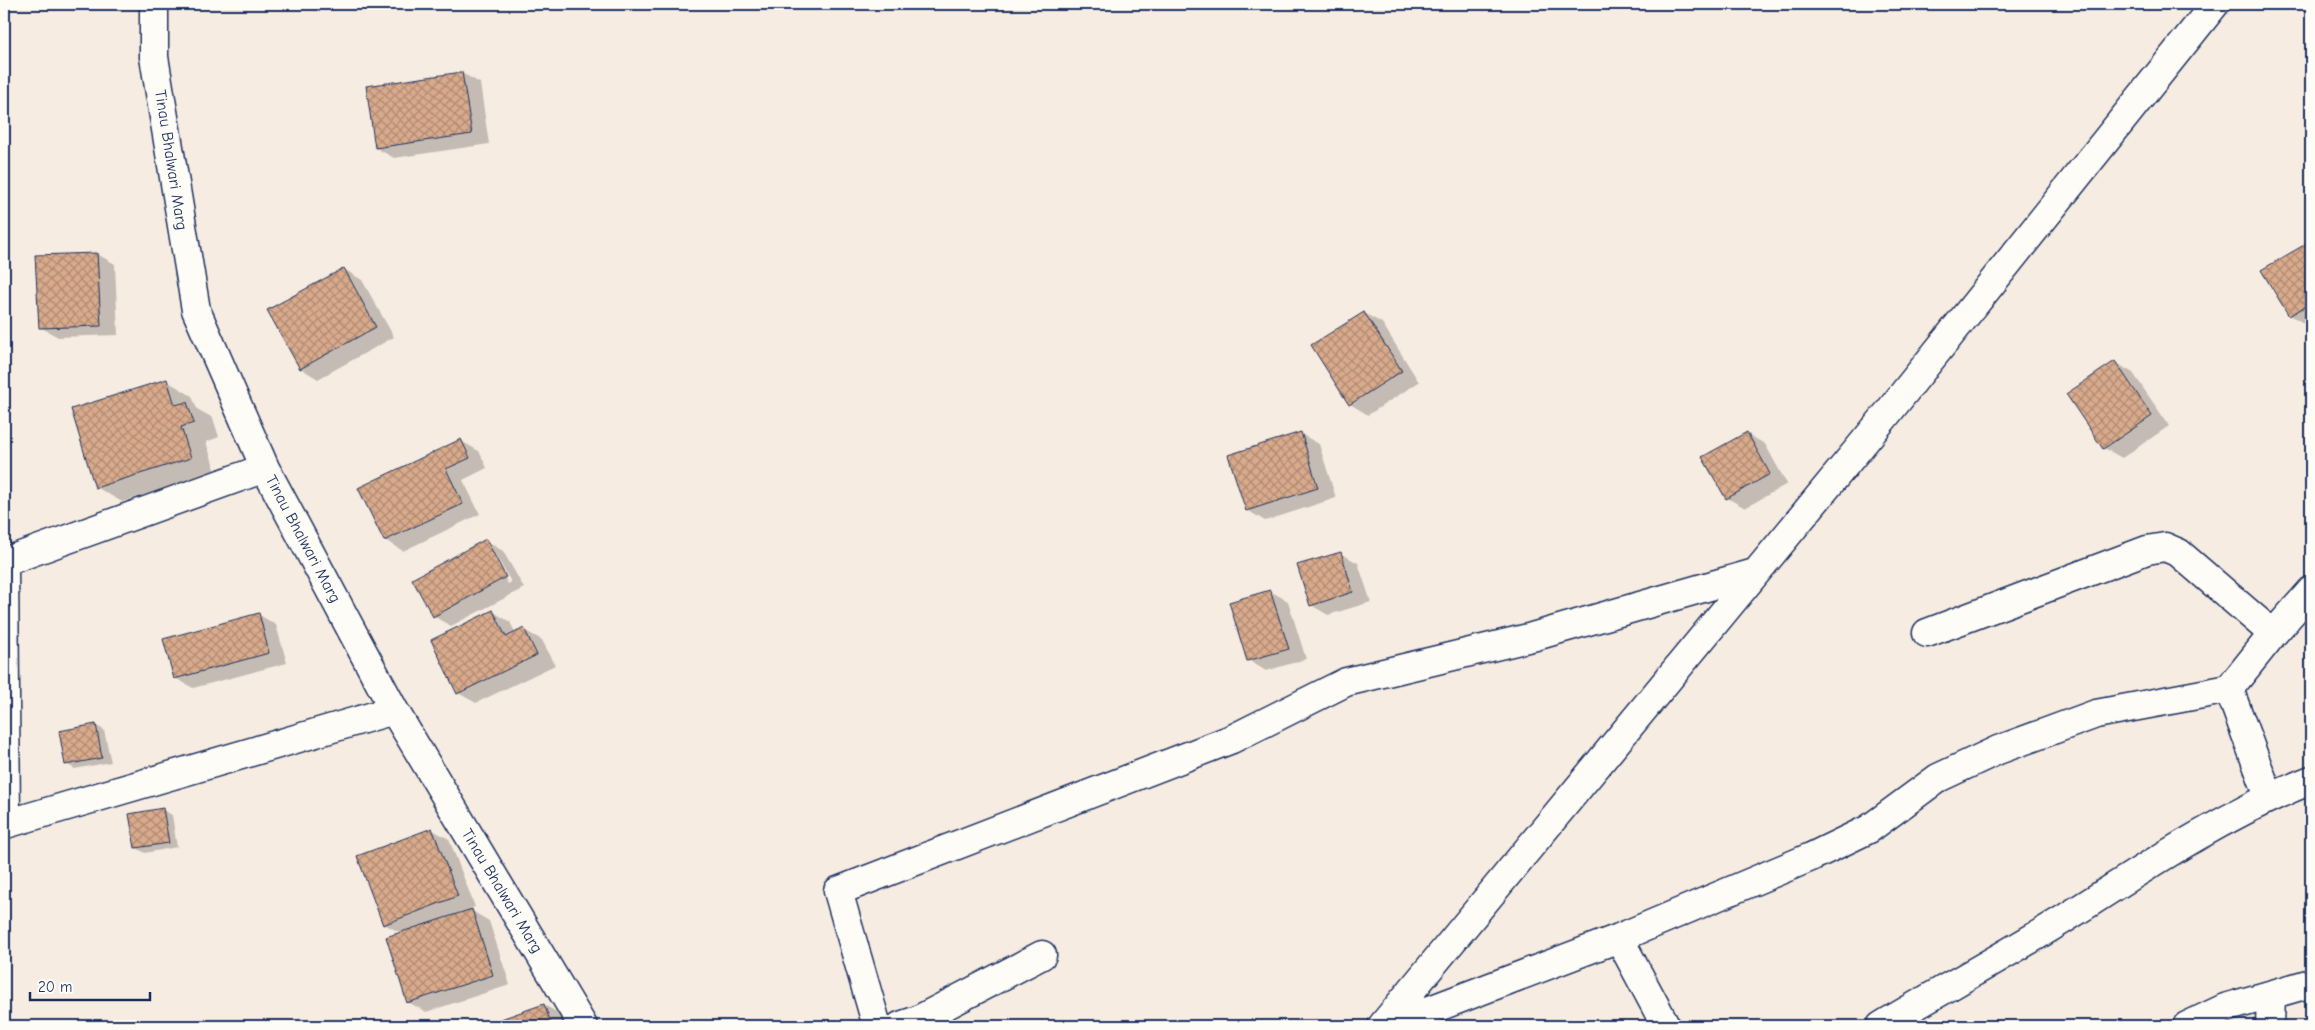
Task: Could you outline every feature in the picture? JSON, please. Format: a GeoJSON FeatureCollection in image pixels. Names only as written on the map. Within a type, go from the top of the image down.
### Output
{"type":"FeatureCollection","features":[{"type":"Feature","properties":{"kind":"street","name":"Tinau Bhalwari Marg"},"geometry":{"type":"LineString","coordinates":[[154,4],[154,57],[196,310],[265,468],[394,710],[583,1026]]}},
{"type":"Feature","properties":{"kind":"street"},"geometry":{"type":"LineString","coordinates":[[1382,1026],[1883,419],[2215,4]]}},
{"type":"Feature","properties":{"kind":"street"},"geometry":{"type":"LineString","coordinates":[[265,468],[4,562],[6,824],[394,710]]}},
{"type":"Feature","properties":{"kind":"street"},"geometry":{"type":"LineString","coordinates":[[1928,632],[2147,550],[2165,547],[2180,553],[2273,634]]}},
{"type":"Feature","properties":{"kind":"street"},"geometry":{"type":"LineString","coordinates":[[877,1026],[838,891],[1232,739],[1346,682],[1532,637],[1755,573]]}},
{"type":"Feature","properties":{"kind":"street"},"geometry":{"type":"LineString","coordinates":[[1388,1026],[1619,938],[1811,857],[1869,829],[1938,778],[1998,750],[2096,714],[2229,689],[2273,634],[2311,591]]}},
{"type":"Feature","properties":{"kind":"street"},"geometry":{"type":"LineString","coordinates":[[2229,689],[2269,797]]}},
{"type":"Feature","properties":{"kind":"street"},"geometry":{"type":"LineString","coordinates":[[1881,1026],[2063,919],[2139,870],[2269,797],[2311,780]]}},
{"type":"Feature","properties":{"kind":"street"},"geometry":{"type":"LineString","coordinates":[[1619,938],[1666,1026]]}},
{"type":"Feature","properties":{"kind":"street"},"geometry":{"type":"LineString","coordinates":[[913,1024],[1042,955]]}},
{"type":"Feature","properties":{"kind":"street"},"geometry":{"type":"LineString","coordinates":[[2187,1026],[2225,1008],[2311,983]]}},
{"type":"Feature","properties":{"kind":"street"},"geometry":{"type":"LineString","coordinates":[[2270,1026],[2271,995]]}},
{"type":"Feature","properties":{"kind":"building"},"geometry":{"type":"Polygon","coordinates":[[[462,72],[472,134],[375,148],[366,86],[462,72]]]}},
{"type":"Feature","properties":{"kind":"building"},"geometry":{"type":"Polygon","coordinates":[[[2311,241],[2311,303],[2289,316],[2261,270],[2311,241]]]}},
{"type":"Feature","properties":{"kind":"building"},"geometry":{"type":"Polygon","coordinates":[[[97,253],[101,326],[39,328],[35,255],[97,253]]]}},
{"type":"Feature","properties":{"kind":"building"},"geometry":{"type":"Polygon","coordinates":[[[344,268],[376,327],[300,369],[267,310],[344,268]]]}},
{"type":"Feature","properties":{"kind":"building"},"geometry":{"type":"Polygon","coordinates":[[[1364,312],[1402,371],[1349,405],[1311,345],[1364,312]]]}},
{"type":"Feature","properties":{"kind":"building"},"geometry":{"type":"Polygon","coordinates":[[[2115,361],[2152,416],[2103,449],[2066,394],[2115,361]]]}},
{"type":"Feature","properties":{"kind":"building"},"geometry":{"type":"Polygon","coordinates":[[[167,379],[175,405],[187,402],[194,423],[181,427],[191,458],[95,488],[71,409],[167,379]]]}},
{"type":"Feature","properties":{"kind":"building"},"geometry":{"type":"Polygon","coordinates":[[[1301,432],[1318,488],[1246,511],[1228,455],[1301,432]]]}},
{"type":"Feature","properties":{"kind":"building"},"geometry":{"type":"Polygon","coordinates":[[[1747,432],[1770,474],[1726,499],[1702,457],[1747,432]]]}},
{"type":"Feature","properties":{"kind":"building"},"geometry":{"type":"Polygon","coordinates":[[[461,439],[470,458],[446,469],[463,504],[384,541],[358,488],[461,439]]]}},
{"type":"Feature","properties":{"kind":"building"},"geometry":{"type":"Polygon","coordinates":[[[486,539],[506,577],[433,617],[412,579],[486,539]]]}},
{"type":"Feature","properties":{"kind":"building"},"geometry":{"type":"Polygon","coordinates":[[[1341,552],[1353,592],[1310,606],[1297,565],[1341,552]]]}},
{"type":"Feature","properties":{"kind":"building"},"geometry":{"type":"Polygon","coordinates":[[[1270,590],[1289,649],[1247,661],[1229,602],[1270,590]]]}},
{"type":"Feature","properties":{"kind":"building"},"geometry":{"type":"Polygon","coordinates":[[[493,610],[506,637],[524,628],[537,655],[457,694],[431,640],[493,610]]]}},
{"type":"Feature","properties":{"kind":"building"},"geometry":{"type":"Polygon","coordinates":[[[259,613],[269,653],[174,679],[163,639],[259,613]]]}},
{"type":"Feature","properties":{"kind":"building"},"geometry":{"type":"Polygon","coordinates":[[[96,724],[102,758],[65,765],[59,731],[96,724]]]}},
{"type":"Feature","properties":{"kind":"building"},"geometry":{"type":"Polygon","coordinates":[[[163,808],[169,843],[135,848],[129,814],[163,808]]]}},
{"type":"Feature","properties":{"kind":"building"},"geometry":{"type":"Polygon","coordinates":[[[432,828],[458,896],[383,925],[357,856],[432,828]]]}},
{"type":"Feature","properties":{"kind":"building"},"geometry":{"type":"Polygon","coordinates":[[[472,909],[493,975],[407,1003],[386,937],[472,909]]]}},
{"type":"Feature","properties":{"kind":"building"},"geometry":{"type":"Polygon","coordinates":[[[544,1004],[552,1026],[481,1026],[544,1004]]]}}]}
